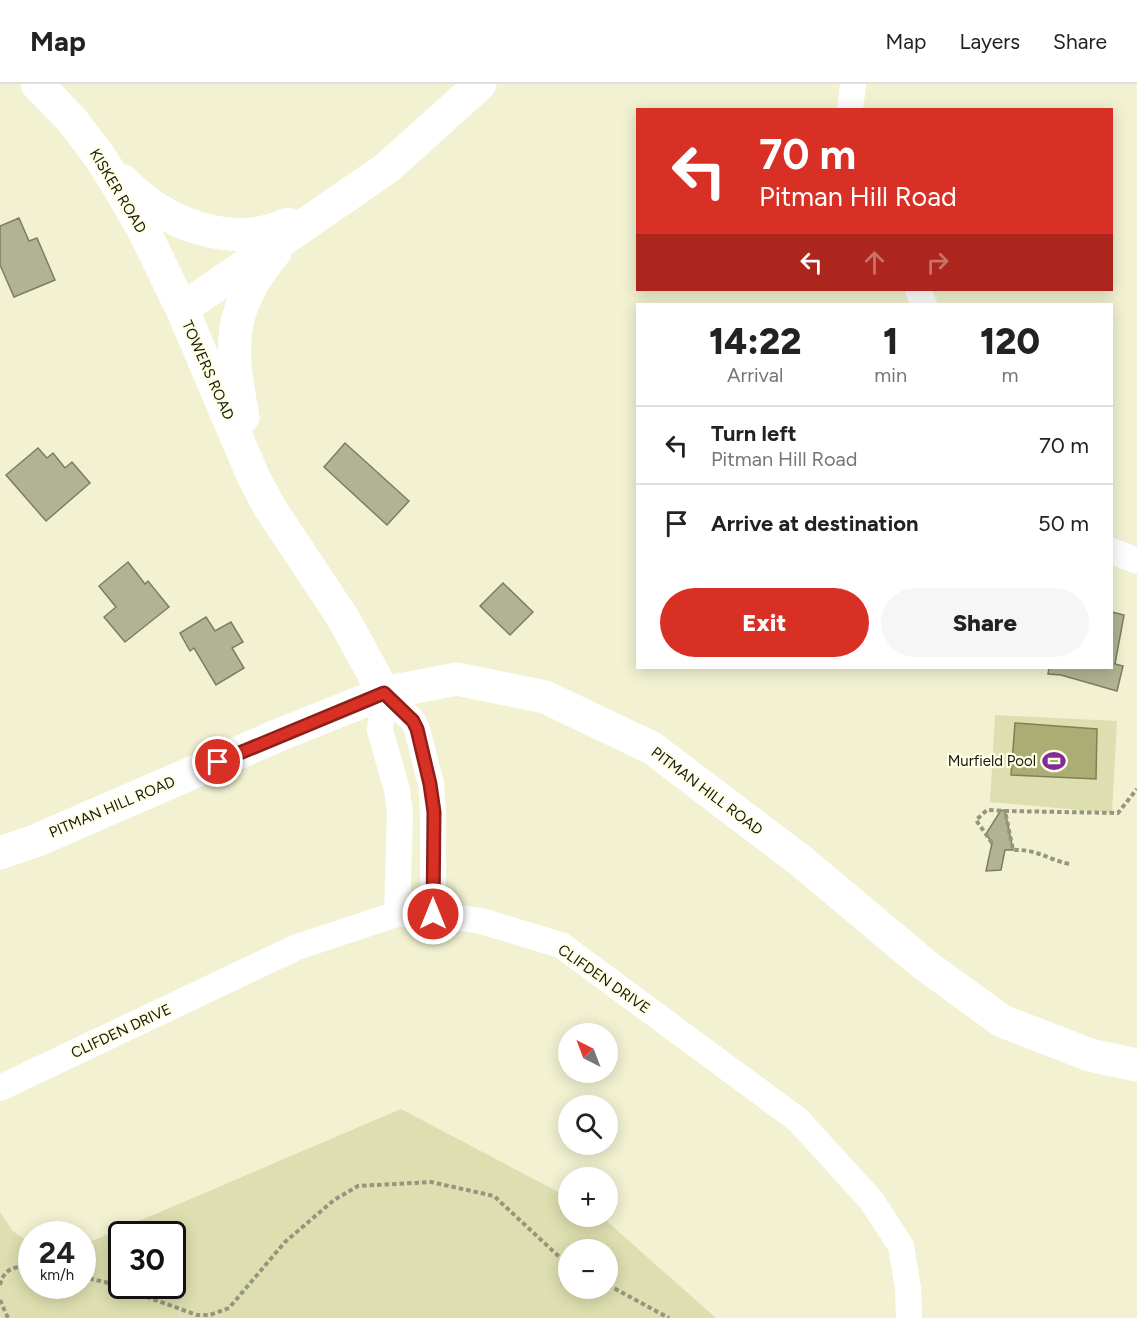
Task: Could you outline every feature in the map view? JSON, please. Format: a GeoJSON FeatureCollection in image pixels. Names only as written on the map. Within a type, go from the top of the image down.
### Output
{"type":"FeatureCollection","features":[{"type":"Feature","properties":{"kind":"main road","name":"KISKER ROAD"},"geometry":{"type":"LineString","coordinates":[[37,84],[72,120],[100,157],[143,229],[182,309]]}},
{"type":"Feature","properties":{"kind":"main road","name":"TOWERS ROAD"},"geometry":{"type":"LineString","coordinates":[[384,693],[343,618],[270,507],[254,478],[182,309],[387,168],[480,84]]}},
{"type":"Feature","properties":{"kind":"main road"},"geometry":{"type":"LineString","coordinates":[[100,157],[132,190],[152,205],[192,226],[227,235],[245,236],[283,227],[336,202]]}},
{"type":"Feature","properties":{"kind":"main road"},"geometry":{"type":"LineString","coordinates":[[254,478],[234,366],[233,340],[245,298],[267,262],[292,232]]}},
{"type":"Feature","properties":{"kind":"main road","name":"PITMAN HILL ROAD"},"geometry":{"type":"LineString","coordinates":[[0,853],[35,841],[279,735],[384,693],[457,679],[468,681],[545,697],[652,748],[801,861],[926,964],[1002,1021],[1090,1055],[1137,1065]]}},
{"type":"Feature","properties":{"kind":"street"},"geometry":{"type":"LineString","coordinates":[[850,108],[853,84]]}},
{"type":"Feature","properties":{"kind":"street"},"geometry":{"type":"LineString","coordinates":[[1113,551],[1137,561]]}},
{"type":"Feature","properties":{"kind":"street"},"geometry":{"type":"LineString","coordinates":[[384,693],[413,721],[430,784],[434,812],[433,914]]}},
{"type":"Feature","properties":{"kind":"street"},"geometry":{"type":"LineString","coordinates":[[384,693],[380,730],[397,790],[400,814],[397,914]]}},
{"type":"Feature","properties":{"kind":"street"},"geometry":{"type":"LineString","coordinates":[[397,790],[430,784]]}},
{"type":"Feature","properties":{"kind":"street","name":"CLIFDEN DRIVE"},"geometry":{"type":"LineString","coordinates":[[0,1088],[297,947],[397,914],[433,914],[481,921],[561,945],[798,1120],[871,1200],[901,1246],[908,1288],[909,1318]]}},
{"type":"Feature","properties":{"kind":"path"},"geometry":{"type":"LineString","coordinates":[[992,843],[976,820],[987,810],[1118,813],[1137,789]]}},
{"type":"Feature","properties":{"kind":"path"},"geometry":{"type":"LineString","coordinates":[[1005,811],[1013,850],[1031,849],[1050,860],[1069,864]]}},
{"type":"Feature","properties":{"kind":"path"},"geometry":{"type":"LineString","coordinates":[[96,1280],[197,1315],[210,1315],[229,1308],[285,1242],[334,1200],[358,1186],[431,1182],[494,1196],[558,1256]]}},
{"type":"Feature","properties":{"kind":"path"},"geometry":{"type":"LineString","coordinates":[[0,1285],[2,1277],[10,1268],[18,1268]]}},
{"type":"Feature","properties":{"kind":"path"},"geometry":{"type":"LineString","coordinates":[[618,1290],[669,1318]]}},
{"type":"Feature","properties":{"kind":"path"},"geometry":{"type":"LineString","coordinates":[[0,1300],[8,1318]]}},
{"type":"Feature","properties":{"kind":"shaded area","name":"Murfield Pool"},"geometry":{"type":"Polygon","coordinates":[[[995,715],[1117,721],[1112,813],[990,802],[995,715]]]}},
{"type":"Feature","properties":{"kind":"shaded area"},"geometry":{"type":"Polygon","coordinates":[[[1015,723],[1097,729],[1096,779],[1011,775],[1015,723]]]}},
{"type":"Feature","properties":{"kind":"shaded area"},"geometry":{"type":"Polygon","coordinates":[[[401,1109],[558,1192],[558,1227],[613,1227],[716,1318],[0,1318],[0,1212],[12,1230],[18,1234],[18,1299],[96,1299],[96,1239],[108,1234],[108,1299],[186,1299],[186,1221],[139,1221],[401,1109]]]}},
{"type":"Feature","properties":{"kind":"building"},"geometry":{"type":"Polygon","coordinates":[[[19,218],[29,241],[37,238],[55,280],[14,297],[0,265],[0,226],[19,218]]]}},
{"type":"Feature","properties":{"kind":"building"},"geometry":{"type":"Polygon","coordinates":[[[345,443],[409,501],[387,525],[324,467],[345,443]]]}},
{"type":"Feature","properties":{"kind":"building"},"geometry":{"type":"Polygon","coordinates":[[[38,448],[47,458],[53,453],[65,468],[72,462],[90,483],[46,521],[6,475],[38,448]]]}},
{"type":"Feature","properties":{"kind":"building"},"geometry":{"type":"Polygon","coordinates":[[[128,562],[145,584],[148,581],[169,607],[125,642],[104,617],[116,607],[99,586],[128,562]]]}},
{"type":"Feature","properties":{"kind":"building"},"geometry":{"type":"Polygon","coordinates":[[[503,583],[533,612],[510,635],[480,606],[503,583]]]}},
{"type":"Feature","properties":{"kind":"building"},"geometry":{"type":"Polygon","coordinates":[[[1113,612],[1124,615],[1115,664],[1123,666],[1117,691],[1061,675],[1048,674],[1049,669],[1113,669],[1113,612]]]}},
{"type":"Feature","properties":{"kind":"building"},"geometry":{"type":"Polygon","coordinates":[[[206,617],[215,631],[231,622],[243,642],[232,648],[244,668],[216,685],[194,648],[190,651],[180,633],[206,617]]]}},
{"type":"Feature","properties":{"kind":"building"},"geometry":{"type":"Polygon","coordinates":[[[1001,810],[1005,811],[1013,850],[1005,850],[1001,870],[986,871],[992,843],[986,834],[1001,810]]]}},
{"type":"Feature","properties":{"kind":"place","name":"Murfield Pool"},"geometry":{"type":"Point","coordinates":[1054,761]}},
{"type":"Feature","properties":{"kind":"route"},"geometry":{"type":"LineString","coordinates":[[218,762],[384,693],[413,721],[430,784],[434,812],[433,914]]}}]}
